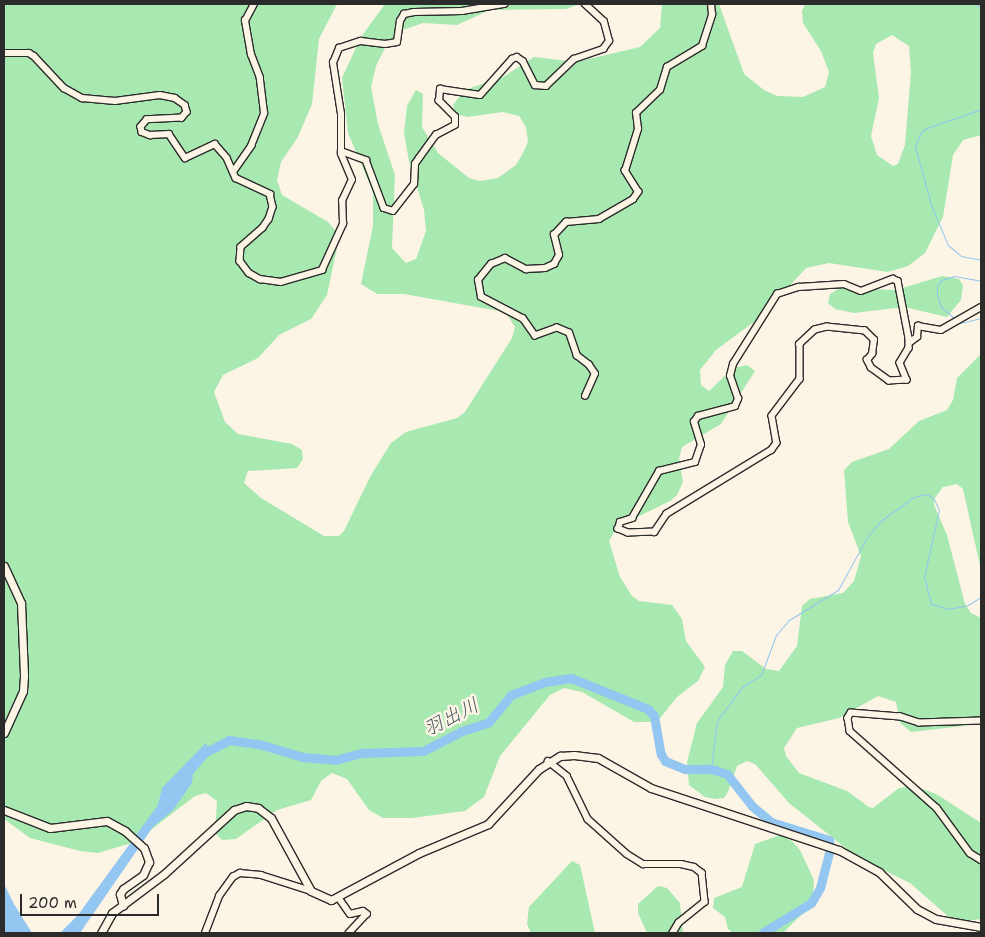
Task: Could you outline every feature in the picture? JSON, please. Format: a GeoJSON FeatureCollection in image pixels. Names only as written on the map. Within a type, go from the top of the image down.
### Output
{"type":"FeatureCollection","features":[{"type":"Feature","properties":{"kind":"street"},"geometry":{"type":"LineString","coordinates":[[234,172],[258,133],[264,113],[260,78],[251,55],[246,21],[254,4]]}},
{"type":"Feature","properties":{"kind":"street"},"geometry":{"type":"LineString","coordinates":[[4,53],[29,53],[64,88],[89,101],[160,95],[175,98],[188,112],[182,118],[147,120],[141,127],[142,132],[150,135],[169,134],[185,158],[215,144],[244,184],[272,196],[269,219],[263,228],[241,247],[240,261],[248,273],[260,279],[281,282],[322,270],[330,258],[343,224],[342,201],[351,186],[341,151],[341,114],[333,63],[339,48],[361,41],[385,44],[397,42],[400,20],[404,14],[462,11],[504,4]]}},
{"type":"Feature","properties":{"kind":"street"},"geometry":{"type":"LineString","coordinates":[[341,151],[366,160],[384,208],[393,211],[414,184],[415,164],[419,158],[436,135],[455,125],[455,117],[439,101],[440,89],[480,95],[512,59],[517,57],[523,61],[535,85],[546,86],[574,59],[602,49],[609,41],[604,22],[585,4]]}},
{"type":"Feature","properties":{"kind":"street"},"geometry":{"type":"LineString","coordinates":[[584,396],[595,374],[589,365],[577,356],[569,333],[557,328],[535,336],[523,319],[481,297],[478,280],[491,264],[505,258],[526,269],[545,268],[554,264],[559,255],[554,235],[566,222],[598,219],[633,199],[638,192],[625,171],[638,129],[636,114],[656,96],[667,67],[702,46],[712,15],[711,4]]}},
{"type":"Feature","properties":{"kind":"street"},"geometry":{"type":"LineString","coordinates":[[909,343],[898,282],[893,279],[862,291],[844,284],[799,287],[777,294],[733,364],[730,376],[738,399],[735,406],[698,416],[694,422],[700,445],[695,462],[660,470],[632,518],[620,522],[618,529],[628,534],[655,532],[667,514],[772,450],[777,443],[772,416],[800,379],[800,344],[808,334],[827,327],[865,331],[874,340],[867,360],[868,364],[889,381],[896,383],[908,378],[900,363],[909,343],[917,337],[918,326],[940,330],[981,307]]}},
{"type":"Feature","properties":{"kind":"street"},"geometry":{"type":"LineString","coordinates":[[4,566],[21,603],[24,676],[23,691],[4,733]]}},
{"type":"Feature","properties":{"kind":"street"},"geometry":{"type":"LineString","coordinates":[[981,721],[919,724],[900,717],[849,714],[848,718],[850,731],[937,808],[967,849],[981,860]]}},
{"type":"Feature","properties":{"kind":"street"},"geometry":{"type":"LineString","coordinates":[[205,933],[219,896],[233,877],[240,873],[261,875],[312,891],[331,900],[340,898],[419,853],[488,824],[548,762],[574,755],[598,758],[651,788],[839,850],[879,872],[917,909],[936,919],[981,927]]}},
{"type":"Feature","properties":{"kind":"street"},"geometry":{"type":"LineString","coordinates":[[548,762],[568,776],[588,819],[627,854],[643,864],[681,864],[694,867],[702,873],[705,902],[679,923],[673,933]]}},
{"type":"Feature","properties":{"kind":"street"},"geometry":{"type":"LineString","coordinates":[[101,933],[105,922],[164,874],[225,815],[246,806],[258,808],[271,818],[312,891]]}},
{"type":"Feature","properties":{"kind":"street"},"geometry":{"type":"LineString","coordinates":[[4,810],[50,828],[107,821],[125,831],[144,848],[149,862],[148,869],[123,889],[120,894],[123,906]]}},
{"type":"Feature","properties":{"kind":"street"},"geometry":{"type":"LineString","coordinates":[[340,898],[350,914],[363,911],[367,914],[349,933]]}},
{"type":"Feature","properties":{"kind":"green space"},"geometry":{"type":"Polygon","coordinates":[[[4,4],[337,4],[319,39],[312,104],[298,137],[281,162],[277,180],[282,195],[328,222],[336,231],[337,248],[327,295],[311,319],[279,335],[258,358],[223,375],[214,392],[225,422],[238,434],[292,444],[302,450],[303,459],[297,468],[248,471],[244,483],[261,498],[324,536],[339,536],[344,531],[371,475],[391,443],[406,432],[457,418],[465,412],[512,338],[515,327],[508,316],[499,311],[404,294],[377,294],[361,284],[373,226],[373,192],[348,133],[342,78],[361,37],[385,4],[580,4],[566,9],[490,10],[457,25],[423,23],[403,30],[386,46],[376,66],[371,87],[378,124],[395,175],[392,248],[406,263],[416,259],[426,231],[424,210],[409,161],[404,133],[407,106],[416,90],[423,94],[422,127],[438,153],[469,178],[480,181],[498,178],[516,165],[528,142],[526,127],[519,116],[503,112],[467,117],[456,114],[453,105],[464,90],[503,77],[534,57],[576,62],[640,47],[660,28],[662,4],[719,4],[744,74],[764,90],[777,96],[803,97],[825,87],[829,72],[821,51],[803,23],[802,11],[805,4],[981,4],[981,135],[963,140],[953,155],[943,217],[925,253],[908,266],[888,272],[829,263],[806,268],[762,316],[716,350],[700,370],[701,385],[709,391],[733,368],[747,365],[755,371],[721,424],[682,447],[679,459],[683,482],[677,495],[670,501],[617,527],[609,541],[620,577],[632,596],[639,601],[672,605],[682,619],[686,641],[705,667],[698,681],[677,697],[657,722],[634,722],[582,692],[564,688],[550,695],[500,756],[484,797],[465,811],[412,818],[383,818],[369,810],[347,779],[332,773],[321,781],[311,800],[277,810],[236,839],[222,840],[215,833],[217,801],[206,793],[195,796],[135,842],[98,853],[80,851],[30,838],[4,819],[4,4]],[[892,35],[876,44],[873,53],[879,98],[871,136],[877,155],[893,166],[898,164],[905,145],[911,72],[909,46],[892,35]]]}},
{"type":"Feature","properties":{"kind":"green space"},"geometry":{"type":"Polygon","coordinates":[[[942,276],[959,279],[963,285],[961,300],[947,317],[904,307],[854,313],[835,309],[828,303],[830,294],[840,288],[896,290],[942,276]]]}},
{"type":"Feature","properties":{"kind":"green space"},"geometry":{"type":"Polygon","coordinates":[[[981,354],[981,570],[963,489],[957,484],[943,487],[934,499],[934,505],[947,535],[965,604],[971,613],[981,618],[981,724],[911,732],[900,723],[896,702],[878,696],[839,718],[797,728],[784,748],[786,756],[799,773],[847,791],[869,807],[873,808],[899,788],[916,786],[938,795],[981,823],[981,919],[966,921],[950,918],[910,883],[857,857],[789,803],[755,764],[747,761],[737,766],[724,798],[715,799],[705,797],[689,785],[687,762],[697,723],[723,687],[725,665],[733,651],[742,651],[766,669],[779,671],[797,646],[802,606],[810,599],[843,593],[854,581],[861,556],[848,522],[844,470],[852,462],[889,449],[919,421],[947,410],[953,400],[957,378],[981,354]]]}},
{"type":"Feature","properties":{"kind":"green space"},"geometry":{"type":"Polygon","coordinates":[[[780,835],[792,841],[800,850],[814,880],[813,897],[801,915],[783,933],[733,933],[728,929],[725,917],[713,908],[714,898],[742,887],[755,844],[780,835]]]}},
{"type":"Feature","properties":{"kind":"green space"},"geometry":{"type":"Polygon","coordinates":[[[572,861],[580,865],[595,933],[531,933],[527,924],[529,907],[572,861]]]}},
{"type":"Feature","properties":{"kind":"green space"},"geometry":{"type":"Polygon","coordinates":[[[658,886],[667,888],[680,903],[683,933],[647,933],[638,913],[638,904],[658,886]]]}},
{"type":"Feature","properties":{"kind":"water"},"geometry":{"type":"Polygon","coordinates":[[[206,743],[211,753],[193,774],[192,783],[173,810],[153,827],[80,933],[60,933],[78,915],[158,805],[162,788],[206,743]]]}},
{"type":"Feature","properties":{"kind":"water"},"geometry":{"type":"Polygon","coordinates":[[[4,884],[14,904],[32,933],[4,933],[4,884]]]}},
{"type":"Feature","properties":{"kind":"waterway"},"geometry":{"type":"LineString","coordinates":[[976,4],[981,8]]}},
{"type":"Feature","properties":{"kind":"waterway"},"geometry":{"type":"LineString","coordinates":[[981,109],[927,128],[921,132],[915,146],[931,205],[948,245],[961,256],[981,260]]}},
{"type":"Feature","properties":{"kind":"waterway"},"geometry":{"type":"LineString","coordinates":[[955,319],[941,307],[937,295],[937,286],[941,280],[954,276],[981,281]]}},
{"type":"Feature","properties":{"kind":"waterway"},"geometry":{"type":"LineString","coordinates":[[960,323],[981,318]]}},
{"type":"Feature","properties":{"kind":"waterway"},"geometry":{"type":"LineString","coordinates":[[711,769],[717,721],[742,687],[761,675],[776,635],[789,620],[838,590],[867,537],[882,520],[914,497],[927,494],[934,499],[939,510],[924,577],[931,604],[948,609],[968,605],[981,597]]}},
{"type":"Feature","properties":{"kind":"waterway","name":"羽出川"},"geometry":{"type":"LineString","coordinates":[[200,755],[229,740],[259,744],[303,757],[335,760],[362,753],[423,751],[462,731],[489,722],[511,695],[545,682],[571,678],[648,709],[654,716],[661,754],[665,761],[685,769],[711,769],[727,774],[752,806],[771,822],[829,840],[830,849],[820,888],[811,903],[762,933]]}}]}
